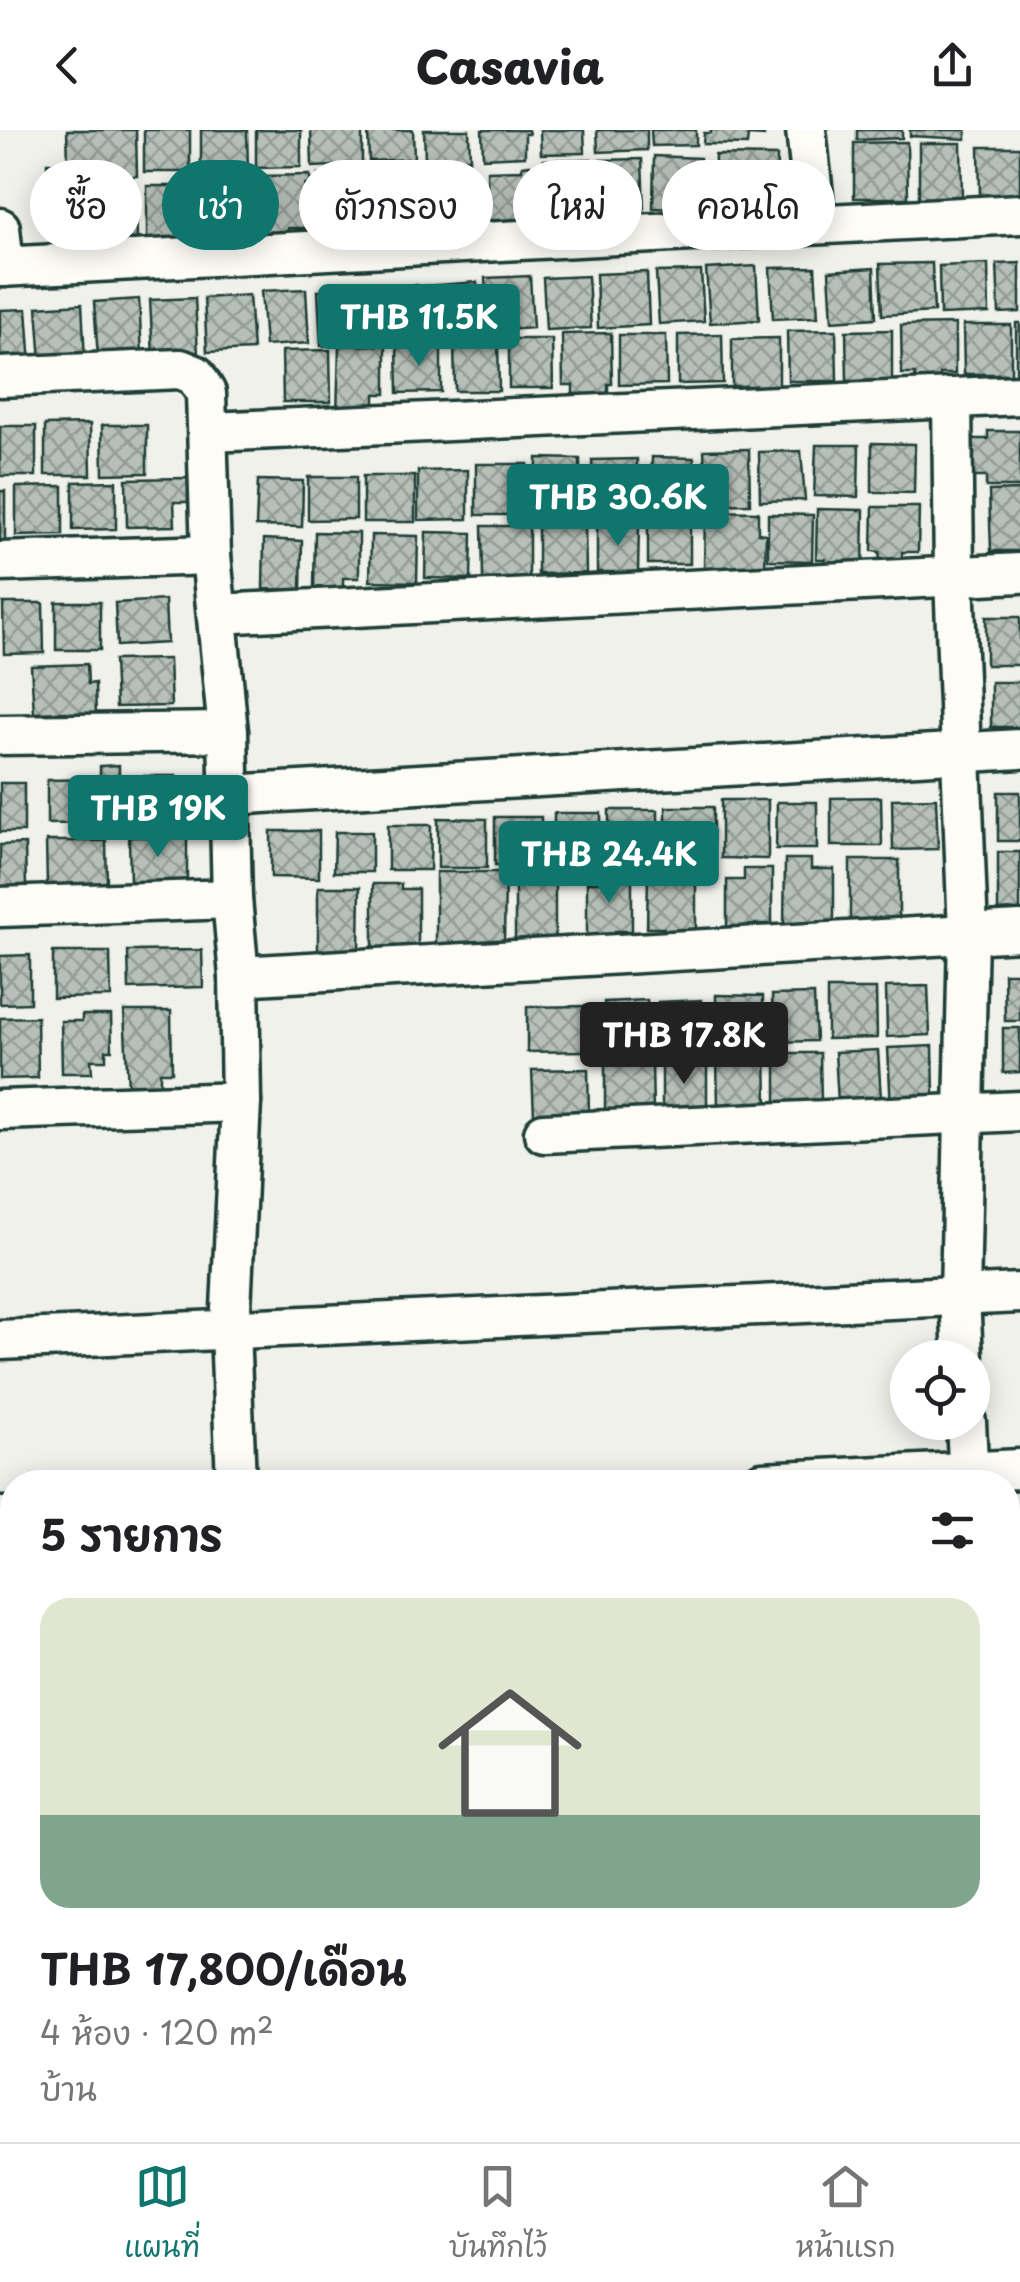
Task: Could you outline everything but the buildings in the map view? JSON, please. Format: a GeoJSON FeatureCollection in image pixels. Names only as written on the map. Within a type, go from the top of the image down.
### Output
{"type":"FeatureCollection","features":[{"type":"Feature","properties":{"kind":"street"},"geometry":{"type":"LineString","coordinates":[[806,130],[809,160]]}},
{"type":"Feature","properties":{"kind":"street"},"geometry":{"type":"LineString","coordinates":[[835,221],[1020,214]]}},
{"type":"Feature","properties":{"kind":"street"},"geometry":{"type":"LineString","coordinates":[[0,228],[2,267],[662,231]]}},
{"type":"Feature","properties":{"kind":"street"},"geometry":{"type":"LineString","coordinates":[[0,378],[180,369],[195,375],[206,392],[211,555],[228,732],[232,899],[239,976],[241,1102],[230,1328],[236,1470]]}},
{"type":"Feature","properties":{"kind":"street"},"geometry":{"type":"LineString","coordinates":[[210,432],[1020,394]]}},
{"type":"Feature","properties":{"kind":"street"},"geometry":{"type":"LineString","coordinates":[[952,399],[954,577],[968,932],[962,1340]]}},
{"type":"Feature","properties":{"kind":"street"},"geometry":{"type":"LineString","coordinates":[[0,562],[211,555]]}},
{"type":"Feature","properties":{"kind":"street"},"geometry":{"type":"LineString","coordinates":[[217,614],[1020,573]]}},
{"type":"Feature","properties":{"kind":"street"},"geometry":{"type":"LineString","coordinates":[[0,735],[228,732]]}},
{"type":"Feature","properties":{"kind":"street"},"geometry":{"type":"LineString","coordinates":[[230,795],[1020,749]]}},
{"type":"Feature","properties":{"kind":"street"},"geometry":{"type":"LineString","coordinates":[[0,907],[232,899]]}},
{"type":"Feature","properties":{"kind":"street"},"geometry":{"type":"LineString","coordinates":[[239,976],[1020,931]]}},
{"type":"Feature","properties":{"kind":"street"},"geometry":{"type":"LineString","coordinates":[[0,1110],[241,1102]]}},
{"type":"Feature","properties":{"kind":"street"},"geometry":{"type":"LineString","coordinates":[[544,1132],[1020,1111]]}},
{"type":"Feature","properties":{"kind":"street"},"geometry":{"type":"LineString","coordinates":[[0,1340],[1020,1294]]}},
{"type":"Feature","properties":{"kind":"street"},"geometry":{"type":"LineString","coordinates":[[967,1440],[969,1470]]}}]}
